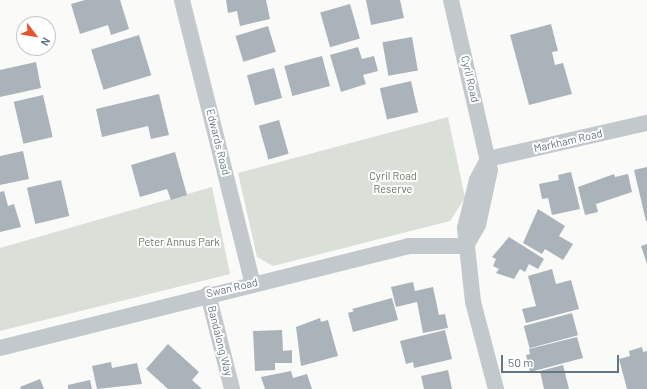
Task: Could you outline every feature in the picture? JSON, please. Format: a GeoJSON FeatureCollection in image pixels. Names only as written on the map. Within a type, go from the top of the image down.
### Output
{"type":"FeatureCollection","features":[{"type":"Feature","properties":{"kind":"street","name":"Edwards Road"},"geometry":{"type":"LineString","coordinates":[[182,0],[253,284]]}},
{"type":"Feature","properties":{"kind":"street","name":"Cyril Road"},"geometry":{"type":"LineString","coordinates":[[451,0],[488,159]]}},
{"type":"Feature","properties":{"kind":"street","name":"Markham Road"},"geometry":{"type":"LineString","coordinates":[[488,159],[647,123]]}},
{"type":"Feature","properties":{"kind":"street"},"geometry":{"type":"LineString","coordinates":[[488,159],[477,180],[465,228],[473,302],[496,389]]}},
{"type":"Feature","properties":{"kind":"street","name":"Swan Road"},"geometry":{"type":"LineString","coordinates":[[0,348],[208,294],[408,246],[466,246]]}},
{"type":"Feature","properties":{"kind":"street","name":"Bandalong Way"},"geometry":{"type":"LineString","coordinates":[[208,294],[232,389]]}},
{"type":"Feature","properties":{"kind":"green space","name":"Cyril Road Reserve"},"geometry":{"type":"Polygon","coordinates":[[[448,117],[465,198],[450,221],[273,266],[257,257],[238,173],[448,117]]]}},
{"type":"Feature","properties":{"kind":"green space","name":"Peter Annus Park"},"geometry":{"type":"Polygon","coordinates":[[[212,187],[230,274],[0,331],[0,248],[212,187]]]}},
{"type":"Feature","properties":{"kind":"building"},"geometry":{"type":"Polygon","coordinates":[[[85,0],[120,0],[129,29],[111,35],[108,25],[80,34],[71,4],[85,0]]]}},
{"type":"Feature","properties":{"kind":"building"},"geometry":{"type":"Polygon","coordinates":[[[226,0],[266,0],[270,19],[240,26],[237,11],[228,13],[226,0]]]}},
{"type":"Feature","properties":{"kind":"building"},"geometry":{"type":"Polygon","coordinates":[[[366,0],[400,0],[404,18],[371,25],[366,0]]]}},
{"type":"Feature","properties":{"kind":"building"},"geometry":{"type":"Polygon","coordinates":[[[350,4],[360,39],[330,47],[320,13],[350,4]]]}},
{"type":"Feature","properties":{"kind":"building"},"geometry":{"type":"Polygon","coordinates":[[[551,24],[558,51],[552,52],[555,65],[563,63],[572,94],[529,105],[510,35],[551,24]]]}},
{"type":"Feature","properties":{"kind":"building"},"geometry":{"type":"Polygon","coordinates":[[[268,26],[276,52],[243,62],[235,36],[268,26]]]}},
{"type":"Feature","properties":{"kind":"building"},"geometry":{"type":"Polygon","coordinates":[[[139,35],[151,75],[103,90],[91,50],[139,35]]]}},
{"type":"Feature","properties":{"kind":"building"},"geometry":{"type":"Polygon","coordinates":[[[412,37],[418,70],[388,76],[382,42],[412,37]]]}},
{"type":"Feature","properties":{"kind":"building"},"geometry":{"type":"Polygon","coordinates":[[[358,47],[362,59],[374,56],[378,71],[363,75],[366,84],[341,92],[330,55],[358,47]]]}},
{"type":"Feature","properties":{"kind":"building"},"geometry":{"type":"Polygon","coordinates":[[[322,56],[330,86],[292,96],[284,66],[322,56]]]}},
{"type":"Feature","properties":{"kind":"building"},"geometry":{"type":"Polygon","coordinates":[[[36,62],[41,88],[0,97],[0,70],[36,62]]]}},
{"type":"Feature","properties":{"kind":"building"},"geometry":{"type":"Polygon","coordinates":[[[274,68],[282,98],[255,105],[247,75],[274,68]]]}},
{"type":"Feature","properties":{"kind":"building"},"geometry":{"type":"Polygon","coordinates":[[[411,81],[418,112],[387,119],[380,88],[411,81]]]}},
{"type":"Feature","properties":{"kind":"building"},"geometry":{"type":"Polygon","coordinates":[[[159,94],[169,135],[151,139],[148,126],[102,137],[96,109],[159,94]]]}},
{"type":"Feature","properties":{"kind":"building"},"geometry":{"type":"Polygon","coordinates":[[[43,95],[53,137],[23,144],[14,102],[43,95]]]}},
{"type":"Feature","properties":{"kind":"building"},"geometry":{"type":"Polygon","coordinates":[[[279,120],[289,154],[268,159],[259,126],[279,120]]]}},
{"type":"Feature","properties":{"kind":"building"},"geometry":{"type":"Polygon","coordinates":[[[23,151],[29,179],[0,185],[0,156],[23,151]]]}},
{"type":"Feature","properties":{"kind":"building"},"geometry":{"type":"Polygon","coordinates":[[[175,152],[187,195],[171,200],[167,189],[140,197],[131,165],[175,152]]]}},
{"type":"Feature","properties":{"kind":"building"},"geometry":{"type":"Polygon","coordinates":[[[647,167],[647,221],[646,221],[634,170],[647,167]]]}},
{"type":"Feature","properties":{"kind":"building"},"geometry":{"type":"Polygon","coordinates":[[[571,172],[580,209],[552,215],[548,198],[542,199],[539,184],[559,180],[558,175],[571,172]]]}},
{"type":"Feature","properties":{"kind":"building"},"geometry":{"type":"Polygon","coordinates":[[[614,174],[615,177],[628,174],[632,192],[596,204],[598,212],[585,215],[578,187],[614,174]]]}},
{"type":"Feature","properties":{"kind":"building"},"geometry":{"type":"Polygon","coordinates":[[[61,180],[69,216],[35,224],[27,188],[61,180]]]}},
{"type":"Feature","properties":{"kind":"building"},"geometry":{"type":"Polygon","coordinates":[[[4,191],[8,206],[14,204],[21,227],[0,232],[0,192],[4,191]]]}},
{"type":"Feature","properties":{"kind":"building"},"geometry":{"type":"Polygon","coordinates":[[[538,209],[565,226],[559,236],[573,244],[563,260],[545,249],[542,254],[523,243],[538,209]]]}},
{"type":"Feature","properties":{"kind":"building"},"geometry":{"type":"Polygon","coordinates":[[[509,237],[544,259],[538,269],[529,264],[525,272],[520,269],[514,279],[496,273],[499,269],[493,266],[496,259],[492,257],[509,237]]]}},
{"type":"Feature","properties":{"kind":"building"},"geometry":{"type":"Polygon","coordinates":[[[647,244],[647,264],[641,246],[647,244]]]}},
{"type":"Feature","properties":{"kind":"building"},"geometry":{"type":"Polygon","coordinates":[[[552,269],[556,284],[571,280],[579,309],[526,323],[522,309],[536,306],[528,276],[552,269]]]}},
{"type":"Feature","properties":{"kind":"building"},"geometry":{"type":"Polygon","coordinates":[[[413,282],[415,291],[433,287],[439,315],[445,314],[448,328],[423,333],[417,302],[396,307],[391,287],[413,282]]]}},
{"type":"Feature","properties":{"kind":"building"},"geometry":{"type":"Polygon","coordinates":[[[392,298],[398,320],[353,332],[348,313],[354,311],[352,309],[392,298]]]}},
{"type":"Feature","properties":{"kind":"building"},"geometry":{"type":"Polygon","coordinates":[[[572,313],[578,335],[530,348],[524,326],[572,313]]]}},
{"type":"Feature","properties":{"kind":"building"},"geometry":{"type":"Polygon","coordinates":[[[320,318],[321,322],[328,320],[338,356],[301,366],[296,327],[320,318]]]}},
{"type":"Feature","properties":{"kind":"building"},"geometry":{"type":"Polygon","coordinates":[[[282,330],[283,351],[292,350],[292,363],[275,363],[275,370],[255,371],[253,331],[282,330]]]}},
{"type":"Feature","properties":{"kind":"building"},"geometry":{"type":"Polygon","coordinates":[[[445,330],[452,359],[414,368],[413,362],[406,364],[400,341],[445,330]]]}},
{"type":"Feature","properties":{"kind":"building"},"geometry":{"type":"Polygon","coordinates":[[[577,337],[583,358],[530,372],[526,355],[530,354],[529,349],[577,337]]]}},
{"type":"Feature","properties":{"kind":"building"},"geometry":{"type":"Polygon","coordinates":[[[168,344],[199,372],[192,380],[202,389],[168,389],[146,369],[168,344]]]}},
{"type":"Feature","properties":{"kind":"building"},"geometry":{"type":"Polygon","coordinates":[[[642,347],[643,352],[647,351],[647,389],[627,389],[619,359],[630,356],[629,351],[642,347]]]}},
{"type":"Feature","properties":{"kind":"building"},"geometry":{"type":"Polygon","coordinates":[[[111,362],[112,368],[137,363],[142,384],[97,389],[92,366],[111,362]]]}},
{"type":"Feature","properties":{"kind":"building"},"geometry":{"type":"Polygon","coordinates":[[[563,365],[569,389],[544,389],[540,371],[563,365]]]}},
{"type":"Feature","properties":{"kind":"building"},"geometry":{"type":"Polygon","coordinates":[[[448,370],[452,389],[424,389],[421,376],[448,370]]]}},
{"type":"Feature","properties":{"kind":"building"},"geometry":{"type":"Polygon","coordinates":[[[291,371],[293,378],[307,374],[312,389],[265,389],[261,377],[291,371]]]}},
{"type":"Feature","properties":{"kind":"building"},"geometry":{"type":"Polygon","coordinates":[[[40,379],[44,389],[21,389],[20,387],[40,379]]]}},
{"type":"Feature","properties":{"kind":"building"},"geometry":{"type":"Polygon","coordinates":[[[90,380],[92,389],[68,389],[68,385],[90,380]]]}}]}
